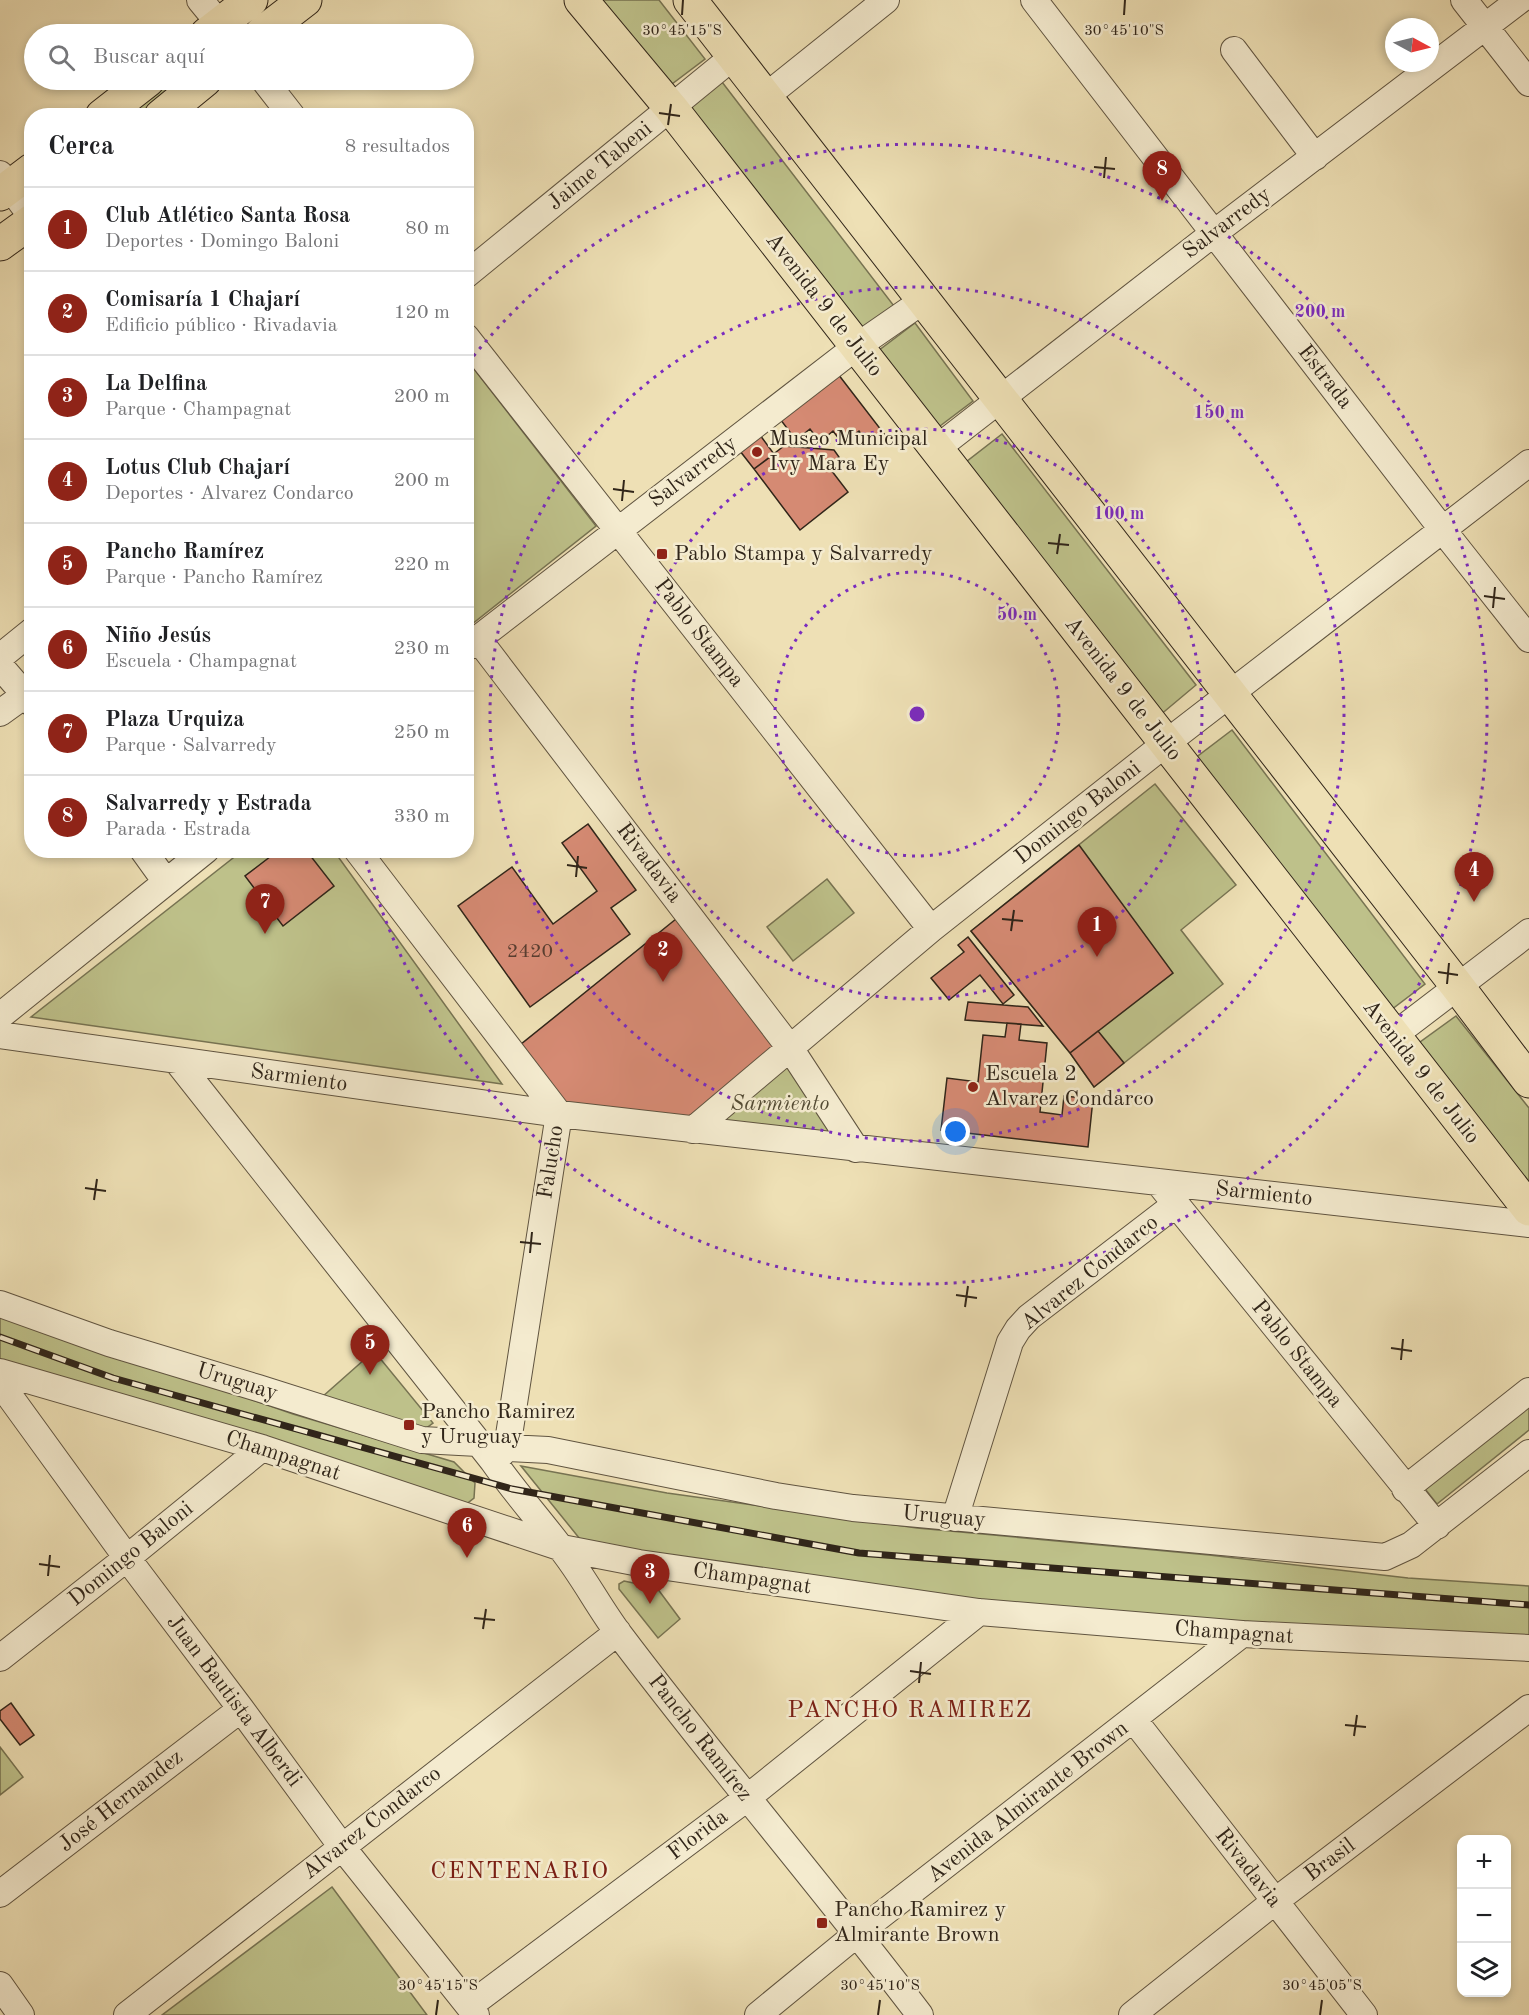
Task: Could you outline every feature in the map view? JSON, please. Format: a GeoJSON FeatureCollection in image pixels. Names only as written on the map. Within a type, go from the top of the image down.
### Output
{"type":"FeatureCollection","features":[{"type":"Feature","properties":{"kind":"main road"},"geometry":{"type":"LineString","coordinates":[[213,23],[251,0]]}},
{"type":"Feature","properties":{"kind":"main road"},"geometry":{"type":"LineString","coordinates":[[274,24],[305,0]]}},
{"type":"Feature","properties":{"kind":"main road","name":"Avenida 9 de Julio"},"geometry":{"type":"LineString","coordinates":[[581,0],[671,108],[1529,1209]]}},
{"type":"Feature","properties":{"kind":"main road"},"geometry":{"type":"LineString","coordinates":[[690,0],[1529,1081]]}},
{"type":"Feature","properties":{"kind":"main road"},"geometry":{"type":"LineString","coordinates":[[112,108],[135,90]]}},
{"type":"Feature","properties":{"kind":"main road"},"geometry":{"type":"LineString","coordinates":[[171,108],[193,90]]}},
{"type":"Feature","properties":{"kind":"main road"},"geometry":{"type":"LineString","coordinates":[[0,244],[24,225]]}},
{"type":"Feature","properties":{"kind":"street"},"geometry":{"type":"LineString","coordinates":[[765,97],[886,0]]}},
{"type":"Feature","properties":{"kind":"street","name":"Estrada"},"geometry":{"type":"LineString","coordinates":[[1034,0],[1529,639]]}},
{"type":"Feature","properties":{"kind":"street"},"geometry":{"type":"LineString","coordinates":[[1464,0],[1529,82]]}},
{"type":"Feature","properties":{"kind":"street","name":"Salvarredy"},"geometry":{"type":"LineString","coordinates":[[936,448],[1520,0]]}},
{"type":"Feature","properties":{"kind":"street"},"geometry":{"type":"LineString","coordinates":[[1234,50],[1315,157]]}},
{"type":"Feature","properties":{"kind":"street","name":"Jaime Tabeni"},"geometry":{"type":"LineString","coordinates":[[474,269],[734,56]]}},
{"type":"Feature","properties":{"kind":"street"},"geometry":{"type":"LineString","coordinates":[[272,90],[286,108]]}},
{"type":"Feature","properties":{"kind":"street"},"geometry":{"type":"LineString","coordinates":[[10,181],[24,205]]}},
{"type":"Feature","properties":{"kind":"street","name":"Salvarredy"},"geometry":{"type":"LineString","coordinates":[[474,642],[856,347],[924,300]]}},
{"type":"Feature","properties":{"kind":"street","name":"Pablo Stampa"},"geometry":{"type":"LineString","coordinates":[[474,347],[931,929]]}},
{"type":"Feature","properties":{"kind":"street","name":"Domingo Baloni"},"geometry":{"type":"LineString","coordinates":[[693,1130],[931,929],[1165,744],[1529,463]]}},
{"type":"Feature","properties":{"kind":"street"},"geometry":{"type":"LineString","coordinates":[[0,657],[24,638]]}},
{"type":"Feature","properties":{"kind":"street","name":"Rivadavia"},"geometry":{"type":"LineString","coordinates":[[474,647],[790,1048],[856,1149]]}},
{"type":"Feature","properties":{"kind":"street"},"geometry":{"type":"LineString","coordinates":[[0,666],[24,694]]}},
{"type":"Feature","properties":{"kind":"street"},"geometry":{"type":"LineString","coordinates":[[0,713],[24,701]]}},
{"type":"Feature","properties":{"kind":"street"},"geometry":{"type":"LineString","coordinates":[[149,858],[166,882]]}},
{"type":"Feature","properties":{"kind":"street"},"geometry":{"type":"LineString","coordinates":[[0,1016],[196,858]]}},
{"type":"Feature","properties":{"kind":"street","name":"Falucho"},"geometry":{"type":"LineString","coordinates":[[363,858],[559,1114],[493,1451]]}},
{"type":"Feature","properties":{"kind":"street"},"geometry":{"type":"LineString","coordinates":[[1393,1036],[1529,932]]}},
{"type":"Feature","properties":{"kind":"street","name":"Sarmiento"},"geometry":{"type":"LineString","coordinates":[[0,1035],[559,1114],[1529,1224]]}},
{"type":"Feature","properties":{"kind":"street","name":"Pancho Ramírez"},"geometry":{"type":"LineString","coordinates":[[176,1060],[493,1451],[512,1489],[562,1548],[618,1632],[747,1798],[858,1933],[920,2015]]}},
{"type":"Feature","properties":{"kind":"street","name":"Pablo Stampa"},"geometry":{"type":"LineString","coordinates":[[1158,1182],[1437,1526]]}},
{"type":"Feature","properties":{"kind":"street","name":"Alvarez Condarco"},"geometry":{"type":"LineString","coordinates":[[955,1518],[1010,1342],[1018,1329],[1029,1317],[1176,1204]]}},
{"type":"Feature","properties":{"kind":"street","name":"Uruguay"},"geometry":{"type":"LineString","coordinates":[[0,1304],[109,1343],[422,1440],[493,1451],[548,1450],[776,1496],[955,1518],[1385,1557],[1412,1545],[1437,1526]]}},
{"type":"Feature","properties":{"kind":"street","name":"Champagnat"},"geometry":{"type":"LineString","coordinates":[[0,1372],[262,1448],[562,1548],[639,1563],[979,1612],[1242,1634],[1529,1648]]}},
{"type":"Feature","properties":{"kind":"street","name":"Juan Bautista Alberdi"},"geometry":{"type":"LineString","coordinates":[[0,1383],[342,1847],[472,2010]]}},
{"type":"Feature","properties":{"kind":"street"},"geometry":{"type":"LineString","coordinates":[[1405,1489],[1529,1391]]}},
{"type":"Feature","properties":{"kind":"street","name":"Domingo Baloni"},"geometry":{"type":"LineString","coordinates":[[0,1658],[262,1448]]}},
{"type":"Feature","properties":{"kind":"street"},"geometry":{"type":"LineString","coordinates":[[1437,1526],[1529,1453]]}},
{"type":"Feature","properties":{"kind":"street","name":"Florida"},"geometry":{"type":"LineString","coordinates":[[472,2010],[747,1798],[979,1612]]}},
{"type":"Feature","properties":{"kind":"street","name":"Alvarez Condarco"},"geometry":{"type":"LineString","coordinates":[[127,2015],[618,1632]]}},
{"type":"Feature","properties":{"kind":"street","name":"Avenida Almirante Brown"},"geometry":{"type":"LineString","coordinates":[[758,2015],[858,1933],[1242,1634]]}},
{"type":"Feature","properties":{"kind":"street","name":"Brasil"},"geometry":{"type":"LineString","coordinates":[[1132,2015],[1274,1902],[1529,1708]]}},
{"type":"Feature","properties":{"kind":"street","name":"José Hernandez"},"geometry":{"type":"LineString","coordinates":[[0,1894],[242,1709]]}},
{"type":"Feature","properties":{"kind":"street","name":"Rivadavia"},"geometry":{"type":"LineString","coordinates":[[1134,1720],[1364,2015]]}},
{"type":"Feature","properties":{"kind":"street"},"geometry":{"type":"LineString","coordinates":[[0,1985],[21,2015]]}},
{"type":"Feature","properties":{"kind":"green space"},"geometry":{"type":"Polygon","coordinates":[[[602,0],[659,0],[705,59],[668,87],[602,0]]]}},
{"type":"Feature","properties":{"kind":"green space"},"geometry":{"type":"Polygon","coordinates":[[[722,82],[894,306],[858,334],[686,110],[722,82]]]}},
{"type":"Feature","properties":{"kind":"green space"},"geometry":{"type":"Polygon","coordinates":[[[155,90],[182,90],[157,108],[131,108],[155,90]]]}},
{"type":"Feature","properties":{"kind":"green space"},"geometry":{"type":"Polygon","coordinates":[[[915,323],[973,401],[936,429],[878,351],[915,323]]]}},
{"type":"Feature","properties":{"kind":"green space"},"geometry":{"type":"Polygon","coordinates":[[[474,369],[596,526],[474,622],[474,369]]]}},
{"type":"Feature","properties":{"kind":"green space"},"geometry":{"type":"Polygon","coordinates":[[[1002,434],[1196,685],[1159,716],[966,462],[1002,434]]]}},
{"type":"Feature","properties":{"kind":"green space"},"geometry":{"type":"Polygon","coordinates":[[[1232,730],[1425,984],[1387,1013],[1194,759],[1232,730]]]}},
{"type":"Feature","properties":{"kind":"green space"},"geometry":{"type":"Polygon","coordinates":[[[1155,784],[1236,885],[1181,930],[1223,984],[1094,1087],[1070,1053],[971,931],[1155,784]]]}},
{"type":"Feature","properties":{"kind":"green space"},"geometry":{"type":"Polygon","coordinates":[[[233,858],[339,858],[502,1084],[31,1017],[233,858]]]}},
{"type":"Feature","properties":{"kind":"green space"},"geometry":{"type":"Polygon","coordinates":[[[827,879],[854,913],[793,961],[767,927],[827,879]]]}},
{"type":"Feature","properties":{"kind":"green space"},"geometry":{"type":"Polygon","coordinates":[[[1456,1016],[1529,1108],[1529,1192],[1416,1045],[1456,1016]]]}},
{"type":"Feature","properties":{"kind":"green space","name":"Sarmiento"},"geometry":{"type":"Polygon","coordinates":[[[789,1055],[848,1144],[702,1128],[789,1055]]]}},
{"type":"Feature","properties":{"kind":"green space"},"geometry":{"type":"Polygon","coordinates":[[[0,1312],[293,1414],[454,1462],[475,1483],[474,1498],[460,1509],[111,1398],[0,1359],[0,1312]]]}},
{"type":"Feature","properties":{"kind":"green space"},"geometry":{"type":"Polygon","coordinates":[[[374,1351],[433,1423],[421,1432],[321,1398],[374,1351]]]}},
{"type":"Feature","properties":{"kind":"green space"},"geometry":{"type":"Polygon","coordinates":[[[1529,1402],[1529,1430],[1437,1504],[1422,1485],[1529,1402]]]}},
{"type":"Feature","properties":{"kind":"green space"},"geometry":{"type":"Polygon","coordinates":[[[521,1466],[667,1493],[917,1528],[1209,1555],[1408,1578],[1529,1586],[1529,1639],[1176,1617],[893,1593],[584,1544],[521,1466]]]}},
{"type":"Feature","properties":{"kind":"green space"},"geometry":{"type":"Polygon","coordinates":[[[624,1581],[657,1588],[680,1619],[658,1638],[619,1589],[619,1584],[624,1581]]]}},
{"type":"Feature","properties":{"kind":"green space"},"geometry":{"type":"Polygon","coordinates":[[[0,1747],[23,1777],[0,1795],[0,1747]]]}},
{"type":"Feature","properties":{"kind":"green space"},"geometry":{"type":"Polygon","coordinates":[[[332,1887],[427,2015],[162,2015],[332,1887]]]}},
{"type":"Feature","properties":{"kind":"building"},"geometry":{"type":"Polygon","coordinates":[[[838,374],[885,435],[870,446],[859,431],[843,444],[833,431],[820,442],[810,429],[796,440],[780,419],[838,374]]]}},
{"type":"Feature","properties":{"kind":"building","name":"Museo Municipal Ivy Mara Ey"},"geometry":{"type":"Polygon","coordinates":[[[760,435],[774,454],[754,469],[740,451],[760,435]]]}},
{"type":"Feature","properties":{"kind":"building"},"geometry":{"type":"Polygon","coordinates":[[[784,446],[834,450],[839,457],[828,466],[848,492],[800,530],[754,469],[784,446]]]}},
{"type":"Feature","properties":{"kind":"building"},"geometry":{"type":"Polygon","coordinates":[[[588,824],[636,890],[611,908],[630,934],[530,1007],[458,906],[512,867],[553,924],[597,891],[562,843],[588,824]]]}},
{"type":"Feature","properties":{"kind":"building"},"geometry":{"type":"Polygon","coordinates":[[[1079,845],[1173,973],[1070,1053],[971,931],[1079,845]]]}},
{"type":"Feature","properties":{"kind":"building"},"geometry":{"type":"Polygon","coordinates":[[[269,858],[312,858],[334,886],[283,926],[245,876],[269,858]]]}},
{"type":"Feature","properties":{"kind":"building"},"geometry":{"type":"Polygon","coordinates":[[[676,919],[781,1047],[691,1121],[564,1107],[520,1045],[676,919]]]}},
{"type":"Feature","properties":{"kind":"building"},"geometry":{"type":"Polygon","coordinates":[[[968,937],[1014,995],[1003,1004],[980,975],[949,1000],[931,978],[964,952],[958,945],[968,937]]]}},
{"type":"Feature","properties":{"kind":"building"},"geometry":{"type":"Polygon","coordinates":[[[968,1002],[1028,1007],[1043,1026],[965,1020],[968,1002]]]}},
{"type":"Feature","properties":{"kind":"building"},"geometry":{"type":"Polygon","coordinates":[[[1007,1023],[1021,1024],[1019,1040],[1047,1043],[1040,1112],[1062,1115],[1064,1096],[1093,1099],[1088,1147],[941,1130],[947,1078],[978,1082],[983,1035],[1005,1037],[1007,1023]]]}},
{"type":"Feature","properties":{"kind":"building"},"geometry":{"type":"Polygon","coordinates":[[[1098,1031],[1124,1063],[1094,1087],[1070,1053],[1098,1031]]]}},
{"type":"Feature","properties":{"kind":"building"},"geometry":{"type":"Polygon","coordinates":[[[11,1703],[34,1735],[20,1745],[0,1719],[0,1711],[11,1703]]]}},
{"type":"Feature","properties":{"kind":"railway"},"geometry":{"type":"LineString","coordinates":[[0,1337],[113,1378],[512,1489],[859,1553],[1529,1605]]}},
{"type":"Feature","properties":{"kind":"place","name":"Salvarredy y Estrada"},"geometry":{"type":"Point","coordinates":[1162,201]}},
{"type":"Feature","properties":{"kind":"place","name":"Museo Municipal Ivy Mara Ey"},"geometry":{"type":"Point","coordinates":[757,452]}},
{"type":"Feature","properties":{"kind":"place","name":"Pablo Stampa y Salvarredy"},"geometry":{"type":"Point","coordinates":[662,554]}},
{"type":"Feature","properties":{"kind":"place","name":"Lotus Club Chajarí"},"geometry":{"type":"Point","coordinates":[1474,902]}},
{"type":"Feature","properties":{"kind":"place","name":"Plaza Urquiza"},"geometry":{"type":"Point","coordinates":[265,934]}},
{"type":"Feature","properties":{"kind":"place","name":"Club Atlético Santa Rosa"},"geometry":{"type":"Point","coordinates":[1097,957]}},
{"type":"Feature","properties":{"kind":"place","name":"Comisaría 1 Chajarí"},"geometry":{"type":"Point","coordinates":[663,982]}},
{"type":"Feature","properties":{"kind":"place","name":"Escuela 2 Alvarez Condarco"},"geometry":{"type":"Point","coordinates":[973,1087]}},
{"type":"Feature","properties":{"kind":"place","name":"Pancho Ramírez"},"geometry":{"type":"Point","coordinates":[370,1375]}},
{"type":"Feature","properties":{"kind":"place","name":"Pancho Ramirez y Uruguay"},"geometry":{"type":"Point","coordinates":[409,1425]}},
{"type":"Feature","properties":{"kind":"place","name":"Niño Jesús"},"geometry":{"type":"Point","coordinates":[467,1558]}},
{"type":"Feature","properties":{"kind":"place","name":"La Delfina"},"geometry":{"type":"Point","coordinates":[650,1604]}},
{"type":"Feature","properties":{"kind":"place","name":"Pancho Ramirez y Almirante Brown"},"geometry":{"type":"Point","coordinates":[822,1923]}},
{"type":"Feature","properties":{"kind":"district","name":"PANCHO RAMIREZ"},"geometry":{"type":"Point","coordinates":[910,1711]}},
{"type":"Feature","properties":{"kind":"district","name":"CENTENARIO"},"geometry":{"type":"Point","coordinates":[520,1872]}}]}
